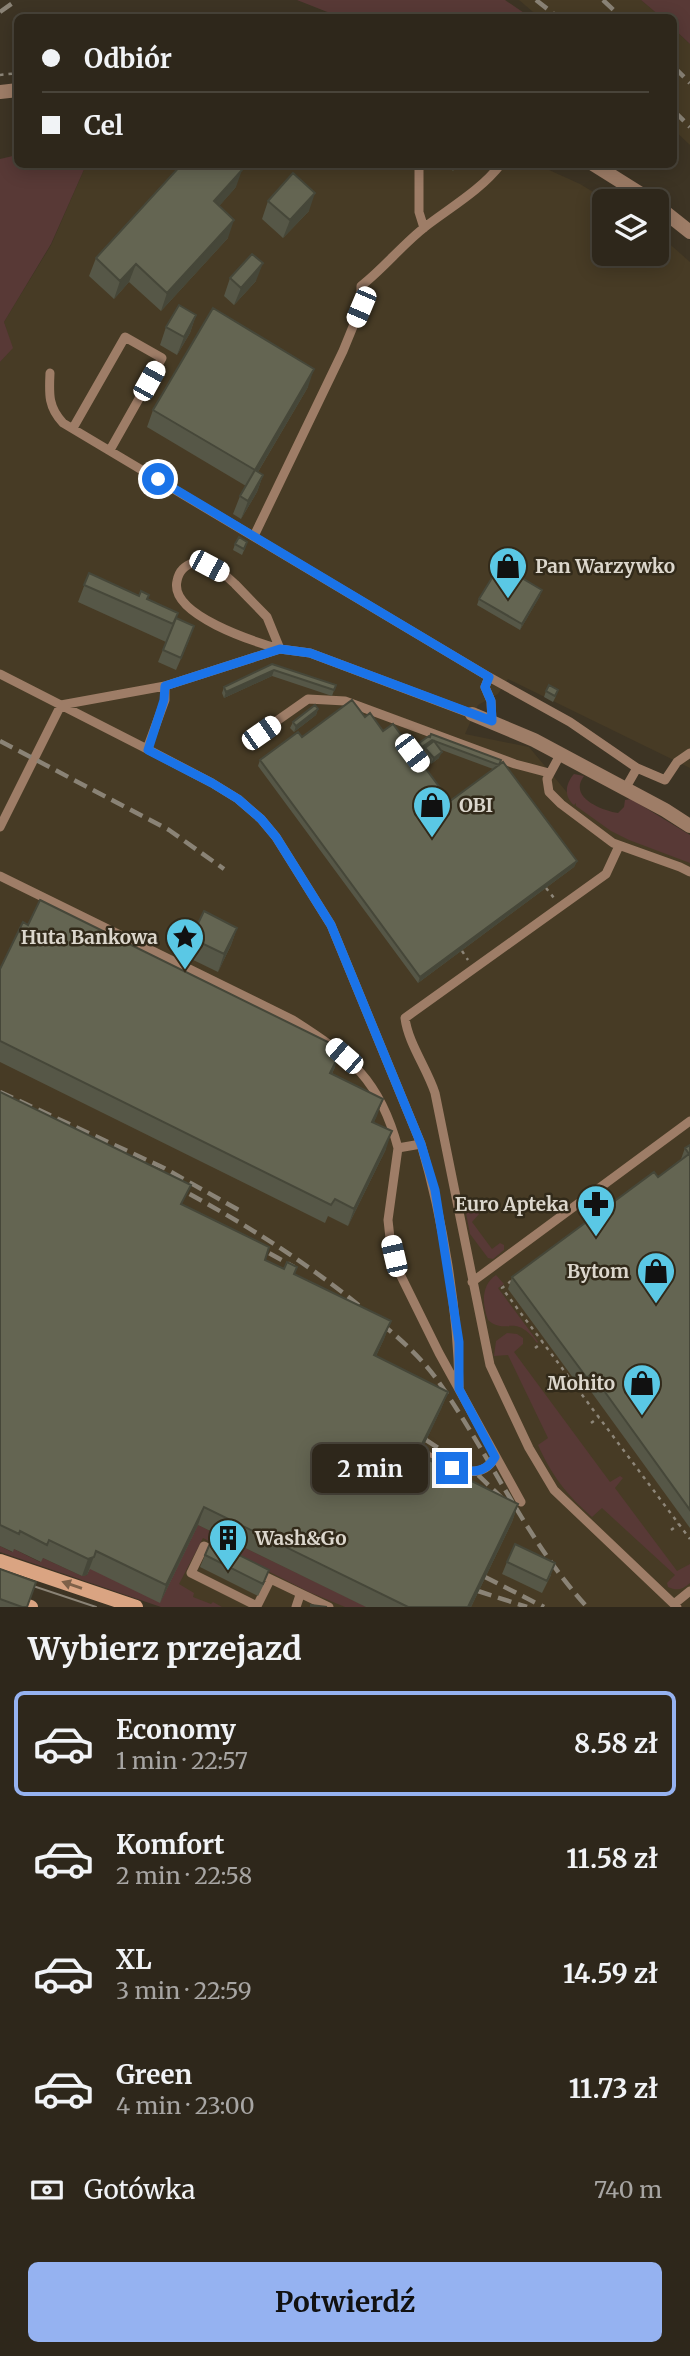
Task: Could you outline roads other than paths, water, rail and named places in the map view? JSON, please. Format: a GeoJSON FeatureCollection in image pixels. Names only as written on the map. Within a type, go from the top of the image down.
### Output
{"type":"FeatureCollection","features":[{"type":"Feature","properties":{"kind":"main road"},"geometry":{"type":"LineString","coordinates":[[0,1561],[136,1607]]}},
{"type":"Feature","properties":{"kind":"main road"},"geometry":{"type":"LineString","coordinates":[[0,1596],[31,1607]]}},
{"type":"Feature","properties":{"kind":"street"},"geometry":{"type":"LineString","coordinates":[[599,168],[633,189]]}},
{"type":"Feature","properties":{"kind":"street"},"geometry":{"type":"LineString","coordinates":[[669,215],[690,232]]}},
{"type":"Feature","properties":{"kind":"street"},"geometry":{"type":"LineString","coordinates":[[472,714],[492,721],[560,755],[690,826]]}},
{"type":"Feature","properties":{"kind":"lane"},"geometry":{"type":"LineString","coordinates":[[419,168],[419,212],[424,228]]}},
{"type":"Feature","properties":{"kind":"lane"},"geometry":{"type":"LineString","coordinates":[[254,536],[343,351],[361,307],[360,286],[385,267],[400,249],[424,228],[483,183],[497,168]]}},
{"type":"Feature","properties":{"kind":"lane"},"geometry":{"type":"LineString","coordinates":[[73,428],[125,337],[162,358],[110,450]]}},
{"type":"Feature","properties":{"kind":"lane"},"geometry":{"type":"LineString","coordinates":[[50,373],[49,400],[53,412],[73,428],[489,677],[570,722],[637,768],[665,780],[677,762],[690,753]]}},
{"type":"Feature","properties":{"kind":"lane"},"geometry":{"type":"LineString","coordinates":[[280,649],[267,617],[235,584],[209,566],[194,562],[184,567],[178,576],[176,587],[183,602],[199,615],[230,632],[280,649],[310,653],[472,714]]}},
{"type":"Feature","properties":{"kind":"lane"},"geometry":{"type":"LineString","coordinates":[[61,705],[165,686],[280,649]]}},
{"type":"Feature","properties":{"kind":"lane"},"geometry":{"type":"LineString","coordinates":[[0,674],[212,783],[238,799],[261,819],[276,837],[331,925],[421,1144],[435,1190],[459,1342],[459,1389]]}},
{"type":"Feature","properties":{"kind":"lane"},"geometry":{"type":"LineString","coordinates":[[489,677],[485,687],[491,701],[492,721]]}},
{"type":"Feature","properties":{"kind":"lane"},"geometry":{"type":"LineString","coordinates":[[148,750],[164,700],[165,686]]}},
{"type":"Feature","properties":{"kind":"lane"},"geometry":{"type":"LineString","coordinates":[[261,733],[309,699],[345,701],[394,723],[549,773]]}},
{"type":"Feature","properties":{"kind":"lane"},"geometry":{"type":"LineString","coordinates":[[0,827],[61,705]]}},
{"type":"Feature","properties":{"kind":"lane"},"geometry":{"type":"LineString","coordinates":[[560,755],[549,773],[547,784],[554,798],[619,846],[690,872]]}},
{"type":"Feature","properties":{"kind":"lane"},"geometry":{"type":"LineString","coordinates":[[625,789],[637,768]]}},
{"type":"Feature","properties":{"kind":"lane"},"geometry":{"type":"LineString","coordinates":[[619,846],[606,874],[405,1018],[435,1093],[490,1365],[545,1478],[565,1503],[676,1605],[690,1591]]}},
{"type":"Feature","properties":{"kind":"lane"},"geometry":{"type":"LineString","coordinates":[[0,876],[293,1020],[327,1042],[361,1071],[382,1101],[393,1125],[398,1148],[388,1220],[394,1256],[404,1284],[495,1457],[522,1502]]}},
{"type":"Feature","properties":{"kind":"lane"},"geometry":{"type":"LineString","coordinates":[[472,1282],[690,1121]]}},
{"type":"Feature","properties":{"kind":"lane"},"geometry":{"type":"LineString","coordinates":[[398,1148],[421,1144]]}},
{"type":"Feature","properties":{"kind":"lane"},"geometry":{"type":"LineString","coordinates":[[426,1455],[452,1468],[476,1473],[491,1465],[495,1457]]}},
{"type":"Feature","properties":{"kind":"lane"},"geometry":{"type":"LineString","coordinates":[[226,1557],[204,1546],[191,1573],[257,1606],[270,1580]]}},
{"type":"Feature","properties":{"kind":"lane"},"geometry":{"type":"LineString","coordinates":[[248,1569],[329,1607]]}},
{"type":"Feature","properties":{"kind":"lane"},"geometry":{"type":"LineString","coordinates":[[296,1607],[300,1595]]}},
{"type":"Feature","properties":{"kind":"tram line"},"geometry":{"type":"LineString","coordinates":[[0,1575],[96,1607]]}},
{"type":"Feature","properties":{"kind":"railway"},"geometry":{"type":"LineString","coordinates":[[0,12],[17,0]]}},
{"type":"Feature","properties":{"kind":"railway"},"geometry":{"type":"LineString","coordinates":[[536,0],[554,14]]}},
{"type":"Feature","properties":{"kind":"railway"},"geometry":{"type":"LineString","coordinates":[[603,0],[618,14]]}},
{"type":"Feature","properties":{"kind":"railway"},"geometry":{"type":"LineString","coordinates":[[677,70],[690,83]]}},
{"type":"Feature","properties":{"kind":"railway"},"geometry":{"type":"LineString","coordinates":[[677,114],[690,127]]}},
{"type":"Feature","properties":{"kind":"railway"},"geometry":{"type":"LineString","coordinates":[[0,741],[169,830],[224,869]]}},
{"type":"Feature","properties":{"kind":"railway"},"geometry":{"type":"LineString","coordinates":[[0,1092],[164,1168],[244,1213]]}},
{"type":"Feature","properties":{"kind":"railway"},"geometry":{"type":"LineString","coordinates":[[171,1184],[295,1258],[366,1311],[414,1353],[431,1371],[457,1409],[545,1554],[587,1607]]}},
{"type":"Feature","properties":{"kind":"railway"},"geometry":{"type":"LineString","coordinates":[[251,1243],[294,1267]]}},
{"type":"Feature","properties":{"kind":"railway"},"geometry":{"type":"LineString","coordinates":[[426,1440],[476,1473],[504,1500]]}},
{"type":"Feature","properties":{"kind":"railway"},"geometry":{"type":"LineString","coordinates":[[485,1577],[544,1607]]}},
{"type":"Feature","properties":{"kind":"railway"},"geometry":{"type":"LineString","coordinates":[[478,1591],[527,1607]]}},
{"type":"Feature","properties":{"kind":"place","name":"Pan Warzywko"},"geometry":{"type":"Point","coordinates":[508,600]}},
{"type":"Feature","properties":{"kind":"place","name":"OBI"},"geometry":{"type":"Point","coordinates":[432,839]}},
{"type":"Feature","properties":{"kind":"place","name":"Huta Bankowa"},"geometry":{"type":"Point","coordinates":[185,971]}},
{"type":"Feature","properties":{"kind":"place","name":"Euro Apteka"},"geometry":{"type":"Point","coordinates":[596,1238]}},
{"type":"Feature","properties":{"kind":"place","name":"Bytom"},"geometry":{"type":"Point","coordinates":[656,1305]}},
{"type":"Feature","properties":{"kind":"place","name":"Mohito"},"geometry":{"type":"Point","coordinates":[642,1417]}},
{"type":"Feature","properties":{"kind":"place","name":"Wash&Go"},"geometry":{"type":"Point","coordinates":[228,1572]}}]}
